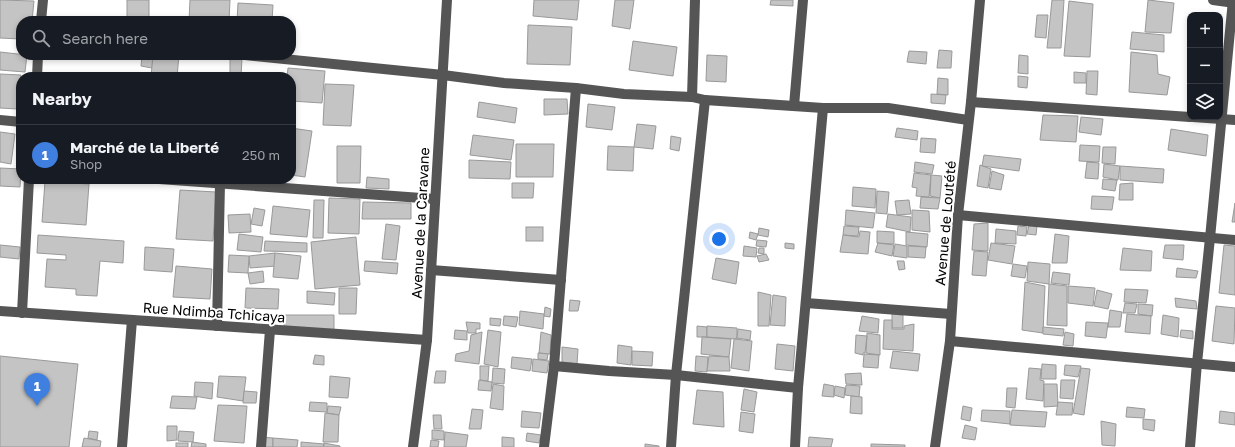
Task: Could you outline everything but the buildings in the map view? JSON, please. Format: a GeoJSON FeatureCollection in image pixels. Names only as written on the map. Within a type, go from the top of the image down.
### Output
{"type":"FeatureCollection","features":[{"type":"Feature","properties":{"kind":"street"},"geometry":{"type":"LineString","coordinates":[[41,16],[43,0]]}},
{"type":"Feature","properties":{"kind":"street","name":"Avenue de la Caravane"},"geometry":{"type":"LineString","coordinates":[[413,447],[427,340],[447,0]]}},
{"type":"Feature","properties":{"kind":"street"},"geometry":{"type":"LineString","coordinates":[[692,97],[695,0]]}},
{"type":"Feature","properties":{"kind":"street"},"geometry":{"type":"LineString","coordinates":[[794,106],[803,0]]}},
{"type":"Feature","properties":{"kind":"street","name":"Avenue de Loutété"},"geometry":{"type":"LineString","coordinates":[[935,447],[950,341],[958,215],[971,102],[980,0]]}},
{"type":"Feature","properties":{"kind":"street"},"geometry":{"type":"LineString","coordinates":[[1213,0],[1233,2],[1223,100]]}},
{"type":"Feature","properties":{"kind":"street"},"geometry":{"type":"LineString","coordinates":[[37,72],[38,60]]}},
{"type":"Feature","properties":{"kind":"street"},"geometry":{"type":"LineString","coordinates":[[294,60],[443,75],[504,83],[576,88],[624,94],[692,97],[705,100],[823,108],[888,108],[968,120]]}},
{"type":"Feature","properties":{"kind":"street"},"geometry":{"type":"LineString","coordinates":[[544,447],[554,366],[576,88]]}},
{"type":"Feature","properties":{"kind":"street"},"geometry":{"type":"LineString","coordinates":[[671,447],[676,376],[705,100]]}},
{"type":"Feature","properties":{"kind":"street"},"geometry":{"type":"LineString","coordinates":[[971,102],[1187,117]]}},
{"type":"Feature","properties":{"kind":"street"},"geometry":{"type":"LineString","coordinates":[[796,447],[798,388],[823,108]]}},
{"type":"Feature","properties":{"kind":"street"},"geometry":{"type":"LineString","coordinates":[[1223,119],[1235,120]]}},
{"type":"Feature","properties":{"kind":"street"},"geometry":{"type":"LineString","coordinates":[[0,120],[16,122]]}},
{"type":"Feature","properties":{"kind":"street"},"geometry":{"type":"LineString","coordinates":[[1190,447],[1196,363],[1221,120]]}},
{"type":"Feature","properties":{"kind":"street"},"geometry":{"type":"LineString","coordinates":[[22,313],[29,184]]}},
{"type":"Feature","properties":{"kind":"street"},"geometry":{"type":"LineString","coordinates":[[217,326],[220,184]]}},
{"type":"Feature","properties":{"kind":"street"},"geometry":{"type":"LineString","coordinates":[[236,184],[435,199]]}},
{"type":"Feature","properties":{"kind":"street"},"geometry":{"type":"LineString","coordinates":[[958,215],[1235,240]]}},
{"type":"Feature","properties":{"kind":"street"},"geometry":{"type":"LineString","coordinates":[[431,270],[560,280]]}},
{"type":"Feature","properties":{"kind":"street"},"geometry":{"type":"LineString","coordinates":[[806,303],[951,314]]}},
{"type":"Feature","properties":{"kind":"street","name":"Rue Ndimba Tchicaya"},"geometry":{"type":"LineString","coordinates":[[0,311],[427,340]]}},
{"type":"Feature","properties":{"kind":"street"},"geometry":{"type":"LineString","coordinates":[[122,447],[132,320]]}},
{"type":"Feature","properties":{"kind":"street"},"geometry":{"type":"LineString","coordinates":[[261,447],[270,330]]}},
{"type":"Feature","properties":{"kind":"street"},"geometry":{"type":"LineString","coordinates":[[950,341],[1235,367]]}},
{"type":"Feature","properties":{"kind":"street"},"geometry":{"type":"LineString","coordinates":[[554,366],[798,388]]}},
{"type":"Feature","properties":{"kind":"place","name":"Marché de la Liberté"},"geometry":{"type":"Point","coordinates":[37,406]}}]}
